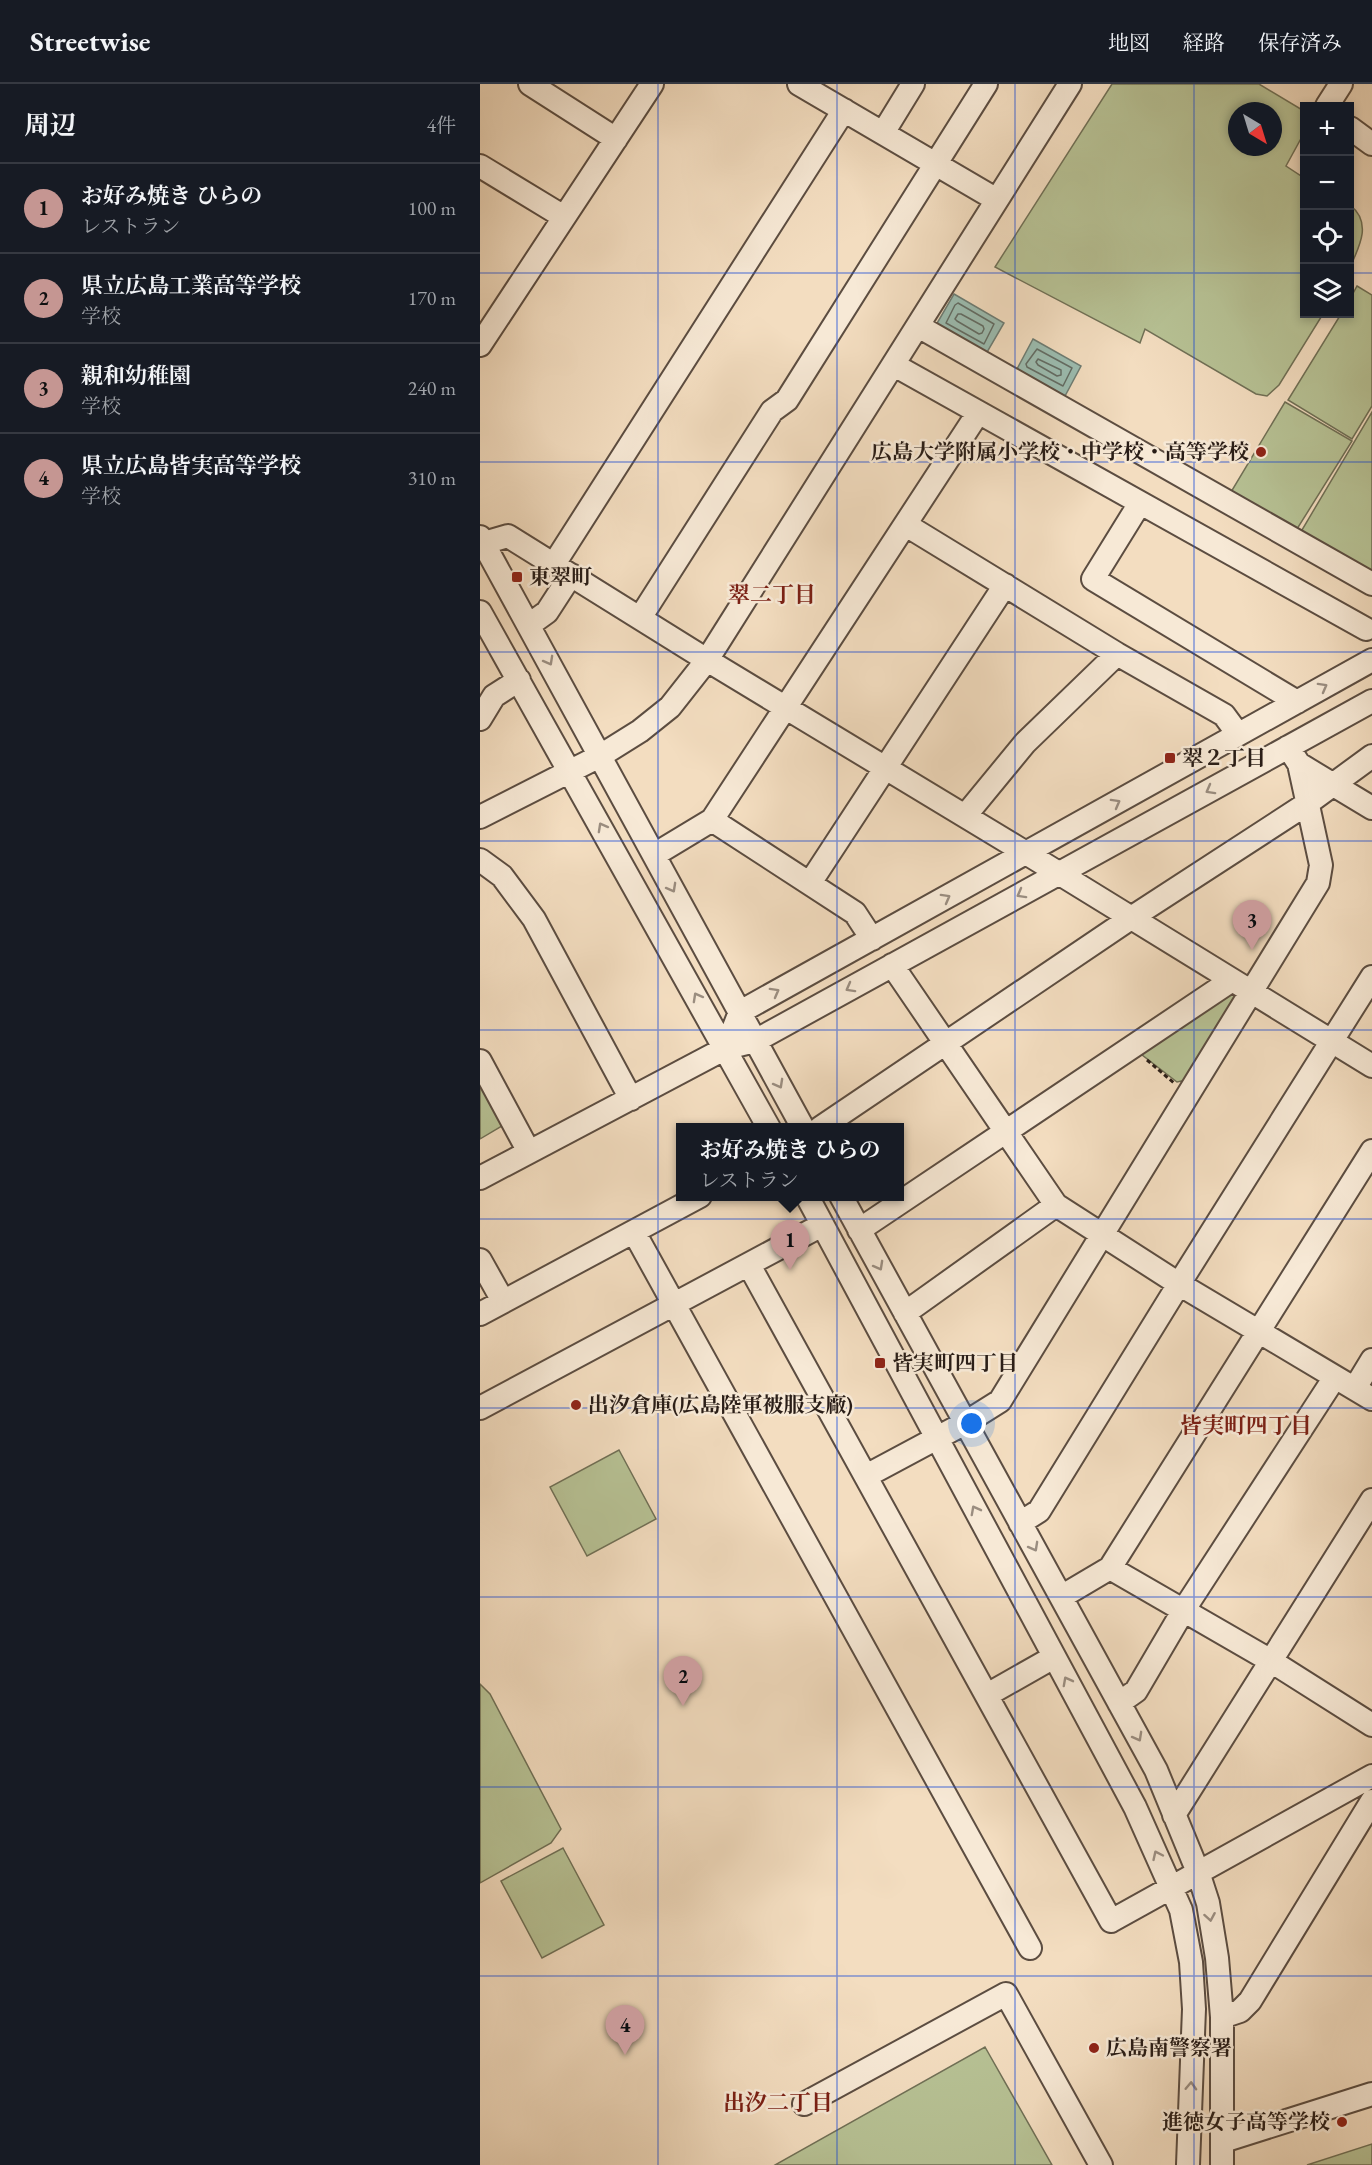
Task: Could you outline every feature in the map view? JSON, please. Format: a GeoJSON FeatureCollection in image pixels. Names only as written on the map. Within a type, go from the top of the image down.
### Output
{"type":"FeatureCollection","features":[{"type":"Feature","properties":{"kind":"street"},"geometry":{"type":"LineString","coordinates":[[530,84],[616,139]]}},
{"type":"Feature","properties":{"kind":"street"},"geometry":{"type":"LineString","coordinates":[[482,334],[564,217],[652,84]]}},
{"type":"Feature","properties":{"kind":"street"},"geometry":{"type":"LineString","coordinates":[[799,84],[997,200]]}},
{"type":"Feature","properties":{"kind":"street"},"geometry":{"type":"LineString","coordinates":[[883,133],[913,84]]}},
{"type":"Feature","properties":{"kind":"street"},"geometry":{"type":"LineString","coordinates":[[640,618],[772,411],[787,400],[986,84]]}},
{"type":"Feature","properties":{"kind":"street"},"geometry":{"type":"LineString","coordinates":[[480,817],[600,756],[640,731],[670,707],[707,660],[1070,84]]}},
{"type":"Feature","properties":{"kind":"street"},"geometry":{"type":"LineString","coordinates":[[1330,102],[1341,84]]}},
{"type":"Feature","properties":{"kind":"street"},"geometry":{"type":"LineString","coordinates":[[529,625],[547,612],[562,570],[844,110]]}},
{"type":"Feature","properties":{"kind":"street"},"geometry":{"type":"LineString","coordinates":[[1354,131],[1372,144]]}},
{"type":"Feature","properties":{"kind":"street"},"geometry":{"type":"LineString","coordinates":[[480,166],[564,217]]}},
{"type":"Feature","properties":{"kind":"street"},"geometry":{"type":"LineString","coordinates":[[918,326],[1372,584]]}},
{"type":"Feature","properties":{"kind":"street"},"geometry":{"type":"LineString","coordinates":[[726,1048],[740,1012],[1369,661],[1369,624],[1140,503],[894,365]]}},
{"type":"Feature","properties":{"kind":"street"},"geometry":{"type":"LineString","coordinates":[[654,855],[712,820],[978,412]]}},
{"type":"Feature","properties":{"kind":"street"},"geometry":{"type":"LineString","coordinates":[[1140,503],[1093,579],[1297,702]]}},
{"type":"Feature","properties":{"kind":"street"},"geometry":{"type":"LineString","coordinates":[[906,525],[1117,654],[1224,715],[1238,734]]}},
{"type":"Feature","properties":{"kind":"street"},"geometry":{"type":"LineString","coordinates":[[799,1123],[482,540],[508,536],[1372,1066]]}},
{"type":"Feature","properties":{"kind":"street"},"geometry":{"type":"LineString","coordinates":[[810,884],[1005,585]]}},
{"type":"Feature","properties":{"kind":"street"},"geometry":{"type":"LineString","coordinates":[[480,612],[766,1123]]}},
{"type":"Feature","properties":{"kind":"street"},"geometry":{"type":"LineString","coordinates":[[965,816],[1025,743],[1117,654]]}},
{"type":"Feature","properties":{"kind":"street"},"geometry":{"type":"LineString","coordinates":[[480,719],[494,696],[519,681]]}},
{"type":"Feature","properties":{"kind":"street"},"geometry":{"type":"LineString","coordinates":[[480,1178],[726,1048],[755,1041],[1058,874],[1293,755],[1372,701]]}},
{"type":"Feature","properties":{"kind":"street"},"geometry":{"type":"LineString","coordinates":[[1293,755],[1372,808]]}},
{"type":"Feature","properties":{"kind":"street"},"geometry":{"type":"LineString","coordinates":[[866,1476],[965,1423],[1000,1401],[1188,1094],[1241,986],[1318,883],[1321,865],[1308,803],[1293,755]]}},
{"type":"Feature","properties":{"kind":"street"},"geometry":{"type":"LineString","coordinates":[[827,1123],[1131,918],[1308,803],[1372,756]]}},
{"type":"Feature","properties":{"kind":"street"},"geometry":{"type":"LineString","coordinates":[[712,820],[855,913],[872,939]]}},
{"type":"Feature","properties":{"kind":"street"},"geometry":{"type":"LineString","coordinates":[[480,860],[502,876],[534,919],[631,1099]]}},
{"type":"Feature","properties":{"kind":"street"},"geometry":{"type":"LineString","coordinates":[[892,965],[1056,1205],[1179,1284],[1363,1394],[1372,1360]]}},
{"type":"Feature","properties":{"kind":"street"},"geometry":{"type":"LineString","coordinates":[[1020,1523],[1040,1511],[1179,1284],[1372,977]]}},
{"type":"Feature","properties":{"kind":"street"},"geometry":{"type":"LineString","coordinates":[[904,1200],[1131,1048],[1241,986]]}},
{"type":"Feature","properties":{"kind":"street"},"geometry":{"type":"LineString","coordinates":[[480,1061],[529,1152]]}},
{"type":"Feature","properties":{"kind":"street"},"geometry":{"type":"LineString","coordinates":[[1062,1597],[1110,1568],[1372,1151]]}},
{"type":"Feature","properties":{"kind":"street"},"geometry":{"type":"LineString","coordinates":[[480,1314],[692,1201]]}},
{"type":"Feature","properties":{"kind":"street"},"geometry":{"type":"LineString","coordinates":[[809,1201],[1135,1807],[1181,1911],[1191,1962],[1194,2009],[1188,2165]]}},
{"type":"Feature","properties":{"kind":"street"},"geometry":{"type":"LineString","coordinates":[[843,1201],[1156,1770],[1198,1872],[1208,1903],[1217,1958],[1222,2018],[1222,2165]]}},
{"type":"Feature","properties":{"kind":"street"},"geometry":{"type":"LineString","coordinates":[[859,1230],[902,1201]]}},
{"type":"Feature","properties":{"kind":"street"},"geometry":{"type":"LineString","coordinates":[[905,1313],[1056,1205]]}},
{"type":"Feature","properties":{"kind":"street"},"geometry":{"type":"LineString","coordinates":[[480,1408],[822,1225]]}},
{"type":"Feature","properties":{"kind":"street"},"geometry":{"type":"LineString","coordinates":[[634,1232],[1030,1948]]}},
{"type":"Feature","properties":{"kind":"street"},"geometry":{"type":"LineString","coordinates":[[480,1260],[503,1301]]}},
{"type":"Feature","properties":{"kind":"street"},"geometry":{"type":"LineString","coordinates":[[749,1265],[1111,1921],[1372,1776]]}},
{"type":"Feature","properties":{"kind":"street"},"geometry":{"type":"LineString","coordinates":[[1119,1703],[1136,1691],[1183,1611],[1335,1377]]}},
{"type":"Feature","properties":{"kind":"street"},"geometry":{"type":"LineString","coordinates":[[1174,1815],[1372,1500]]}},
{"type":"Feature","properties":{"kind":"street"},"geometry":{"type":"LineString","coordinates":[[1110,1568],[1271,1661],[1372,1724]]}},
{"type":"Feature","properties":{"kind":"street"},"geometry":{"type":"LineString","coordinates":[[987,1695],[1054,1657]]}},
{"type":"Feature","properties":{"kind":"street"},"geometry":{"type":"LineString","coordinates":[[1222,2018],[1240,2011],[1250,2001],[1372,1802]]}},
{"type":"Feature","properties":{"kind":"street"},"geometry":{"type":"LineString","coordinates":[[804,2104],[1006,1994],[1101,2165]]}},
{"type":"Feature","properties":{"kind":"street"},"geometry":{"type":"LineString","coordinates":[[1223,2141],[1372,2094]]}},
{"type":"Feature","properties":{"kind":"path"},"geometry":{"type":"LineString","coordinates":[[1131,1048],[1188,1094]]}},
{"type":"Feature","properties":{"kind":"green space"},"geometry":{"type":"Polygon","coordinates":[[[1112,84],[1259,84],[1300,109],[1300,140],[1286,166],[1300,175],[1300,318],[1321,318],[1279,385],[1267,396],[1256,394],[1145,329],[1140,343],[995,267],[1112,84]]]}},
{"type":"Feature","properties":{"kind":"green space"},"geometry":{"type":"Polygon","coordinates":[[[1354,209],[1361,219],[1362,227],[1354,258],[1354,209]]]}},
{"type":"Feature","properties":{"kind":"green space"},"geometry":{"type":"Polygon","coordinates":[[[1357,286],[1372,295],[1372,406],[1352,439],[1288,400],[1339,318],[1354,318],[1354,292],[1357,286]]]}},
{"type":"Feature","properties":{"kind":"green space"},"geometry":{"type":"Polygon","coordinates":[[[1285,402],[1352,441],[1297,529],[1231,492],[1285,402]]]}},
{"type":"Feature","properties":{"kind":"green space"},"geometry":{"type":"Polygon","coordinates":[[[1372,412],[1372,576],[1299,535],[1372,412]]]}},
{"type":"Feature","properties":{"kind":"green space"},"geometry":{"type":"Polygon","coordinates":[[[1228,990],[1238,995],[1191,1079],[1177,1082],[1137,1051],[1228,990]]]}},
{"type":"Feature","properties":{"kind":"green space"},"geometry":{"type":"Polygon","coordinates":[[[480,1073],[505,1121],[502,1126],[480,1139],[480,1073]]]}},
{"type":"Feature","properties":{"kind":"green space"},"geometry":{"type":"Polygon","coordinates":[[[619,1450],[656,1519],[587,1556],[550,1487],[619,1450]]]}},
{"type":"Feature","properties":{"kind":"green space"},"geometry":{"type":"Polygon","coordinates":[[[480,1684],[490,1694],[561,1829],[551,1843],[480,1883],[480,1684]]]}},
{"type":"Feature","properties":{"kind":"green space"},"geometry":{"type":"Polygon","coordinates":[[[563,1848],[604,1925],[542,1958],[501,1881],[563,1848]]]}},
{"type":"Feature","properties":{"kind":"green space"},"geometry":{"type":"Polygon","coordinates":[[[985,2047],[1052,2165],[775,2165],[985,2047]]]}},
{"type":"Feature","properties":{"kind":"green space"},"geometry":{"type":"Polygon","coordinates":[[[1372,2144],[1372,2165],[1307,2165],[1372,2144]]]}},
{"type":"Feature","properties":{"kind":"water"},"geometry":{"type":"Polygon","coordinates":[[[954,294],[1004,323],[986,354],[936,325],[954,294]]]}},
{"type":"Feature","properties":{"kind":"water"},"geometry":{"type":"Polygon","coordinates":[[[1033,339],[1081,366],[1065,396],[1017,369],[1033,339]]]}},
{"type":"Feature","properties":{"kind":"place","name":"広島大学附属小学校・中学校・高等学校"},"geometry":{"type":"Point","coordinates":[1261,452]}},
{"type":"Feature","properties":{"kind":"place","name":"東翠町"},"geometry":{"type":"Point","coordinates":[517,577]}},
{"type":"Feature","properties":{"kind":"place","name":"翠２丁目"},"geometry":{"type":"Point","coordinates":[1170,758]}},
{"type":"Feature","properties":{"kind":"place","name":"親和幼稚園"},"geometry":{"type":"Point","coordinates":[1252,950]}},
{"type":"Feature","properties":{"kind":"place","name":"お好み焼き ひらの"},"geometry":{"type":"Point","coordinates":[790,1270]}},
{"type":"Feature","properties":{"kind":"place","name":"皆実町四丁目"},"geometry":{"type":"Point","coordinates":[880,1363]}},
{"type":"Feature","properties":{"kind":"place","name":"出汐倉庫(広島陸軍被服支廠)"},"geometry":{"type":"Point","coordinates":[576,1405]}},
{"type":"Feature","properties":{"kind":"place","name":"県立広島工業高等学校"},"geometry":{"type":"Point","coordinates":[683,1706]}},
{"type":"Feature","properties":{"kind":"place","name":"広島南警察署"},"geometry":{"type":"Point","coordinates":[1094,2048]}},
{"type":"Feature","properties":{"kind":"place","name":"県立広島皆実高等学校"},"geometry":{"type":"Point","coordinates":[625,2055]}},
{"type":"Feature","properties":{"kind":"place","name":"進徳女子高等学校"},"geometry":{"type":"Point","coordinates":[1342,2122]}},
{"type":"Feature","properties":{"kind":"district","name":"翠二丁目"},"geometry":{"type":"Point","coordinates":[772,594]}},
{"type":"Feature","properties":{"kind":"district","name":"皆実町四丁目"},"geometry":{"type":"Point","coordinates":[1246,1425]}},
{"type":"Feature","properties":{"kind":"district","name":"出汐二丁目"},"geometry":{"type":"Point","coordinates":[778,2102]}}]}
